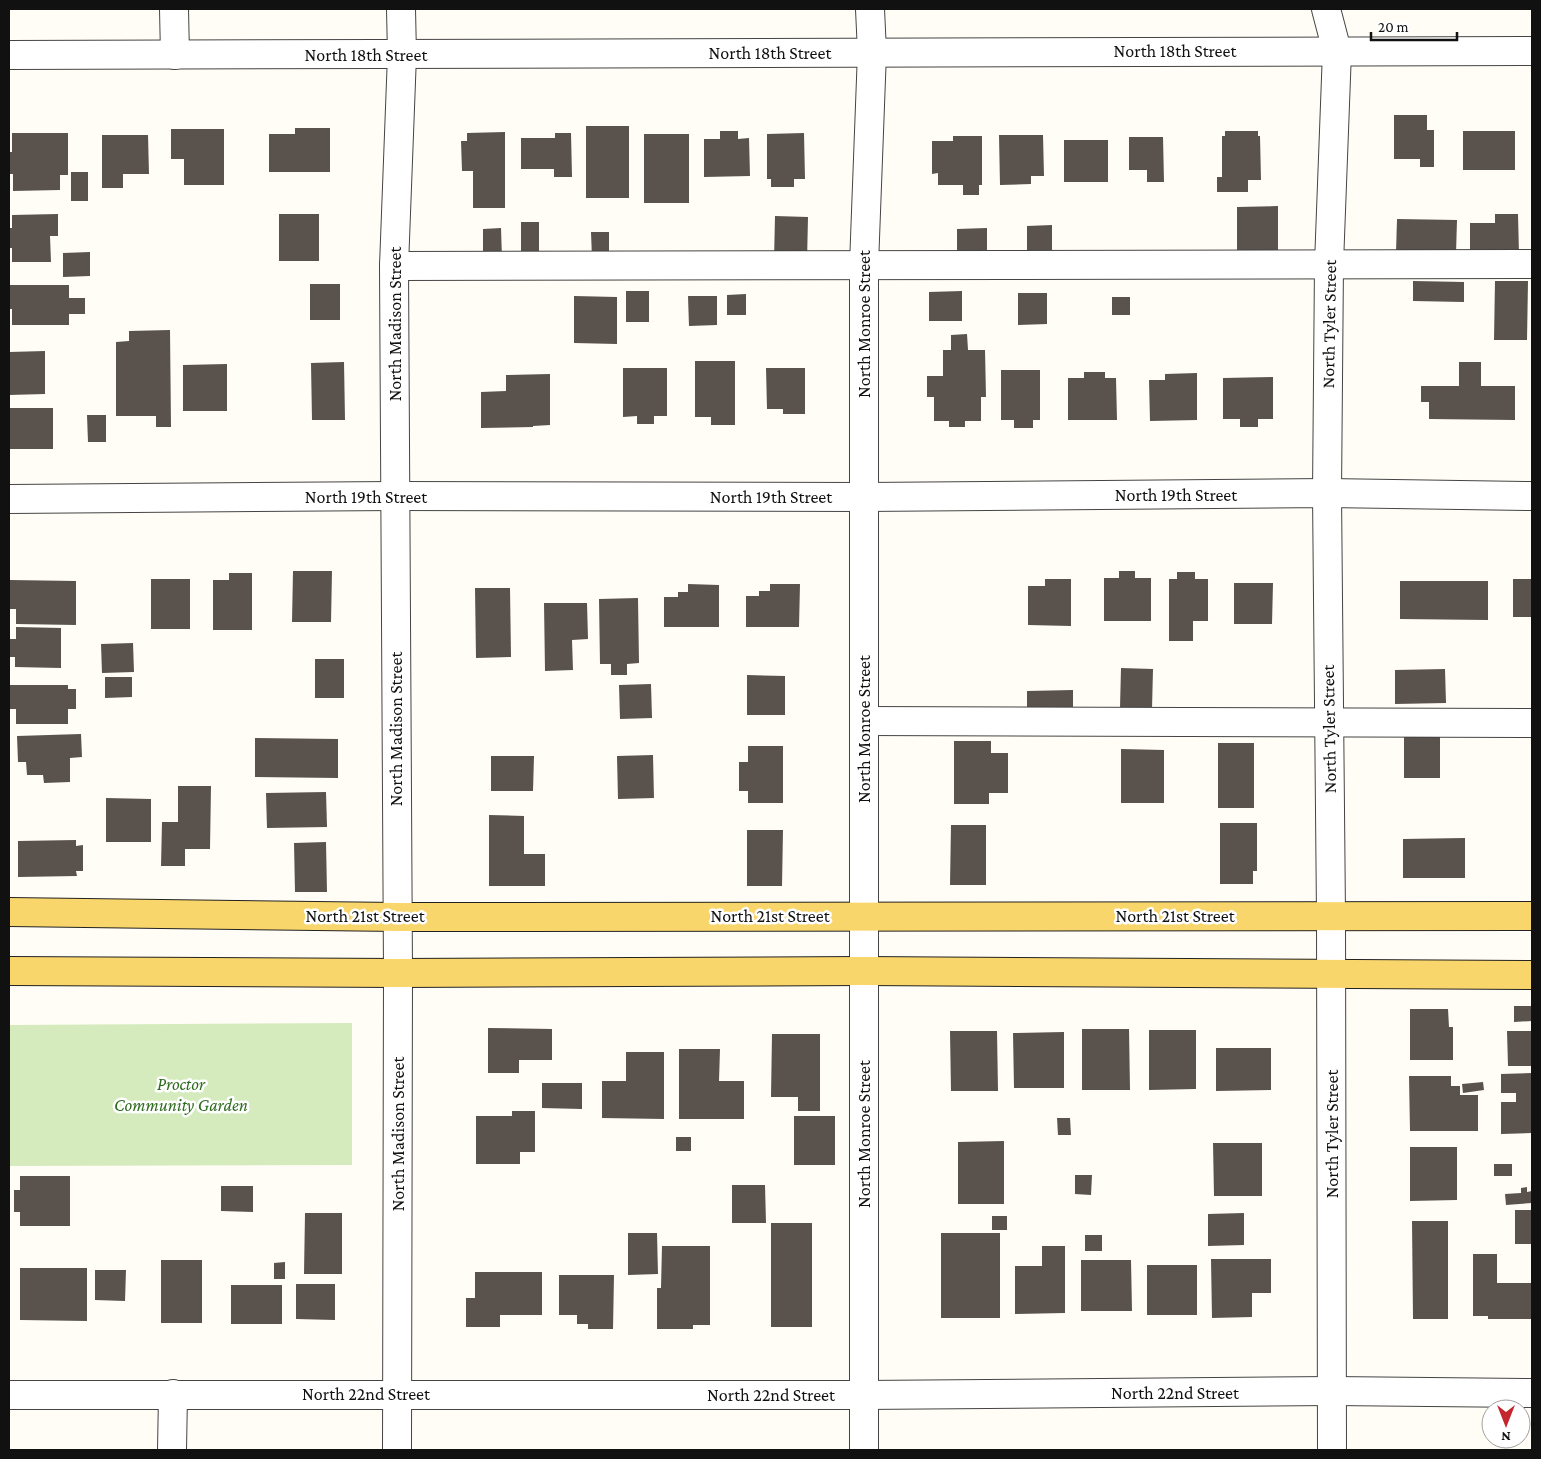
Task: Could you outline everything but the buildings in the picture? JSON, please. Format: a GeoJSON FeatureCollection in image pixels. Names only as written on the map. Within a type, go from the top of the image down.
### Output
{"type":"FeatureCollection","features":[{"type":"Feature","properties":{"kind":"main road","name":"North 21st Street"},"geometry":{"type":"LineString","coordinates":[[9,912],[398,917],[1532,916]]}},
{"type":"Feature","properties":{"kind":"main road"},"geometry":{"type":"LineString","coordinates":[[9,971],[864,971],[1532,975]]}},
{"type":"Feature","properties":{"kind":"street"},"geometry":{"type":"LineString","coordinates":[[174,9],[175,55]]}},
{"type":"Feature","properties":{"kind":"street","name":"North Madison Street"},"geometry":{"type":"LineString","coordinates":[[397,1450],[398,917],[394,266],[402,55],[401,9]]}},
{"type":"Feature","properties":{"kind":"street","name":"North Monroe Street"},"geometry":{"type":"LineString","coordinates":[[864,1450],[864,265],[872,52],[870,9]]}},
{"type":"Feature","properties":{"kind":"street","name":"North Tyler Street"},"geometry":{"type":"LineString","coordinates":[[1326,9],[1336,51],[1329,264],[1327,494],[1331,916],[1332,1450]]}},
{"type":"Feature","properties":{"kind":"street","name":"North 18th Street"},"geometry":{"type":"LineString","coordinates":[[9,55],[1532,50]]}},
{"type":"Feature","properties":{"kind":"street"},"geometry":{"type":"LineString","coordinates":[[394,266],[1532,264]]}},
{"type":"Feature","properties":{"kind":"street","name":"North 19th Street"},"geometry":{"type":"LineString","coordinates":[[9,499],[395,496],[864,497],[1327,494],[1532,496]]}},
{"type":"Feature","properties":{"kind":"street"},"geometry":{"type":"LineString","coordinates":[[864,721],[1134,721],[1328,724],[1532,723]]}},
{"type":"Feature","properties":{"kind":"street","name":"North 22nd Street"},"geometry":{"type":"LineString","coordinates":[[9,1395],[864,1395],[1333,1391],[1532,1393]]}},
{"type":"Feature","properties":{"kind":"street"},"geometry":{"type":"LineString","coordinates":[[172,1450],[173,1394]]}},
{"type":"Feature","properties":{"kind":"green space","name":"Proctor Community Garden"},"geometry":{"type":"Polygon","coordinates":[[[352,1023],[352,1165],[10,1166],[9,1025],[352,1023]]]}}]}
